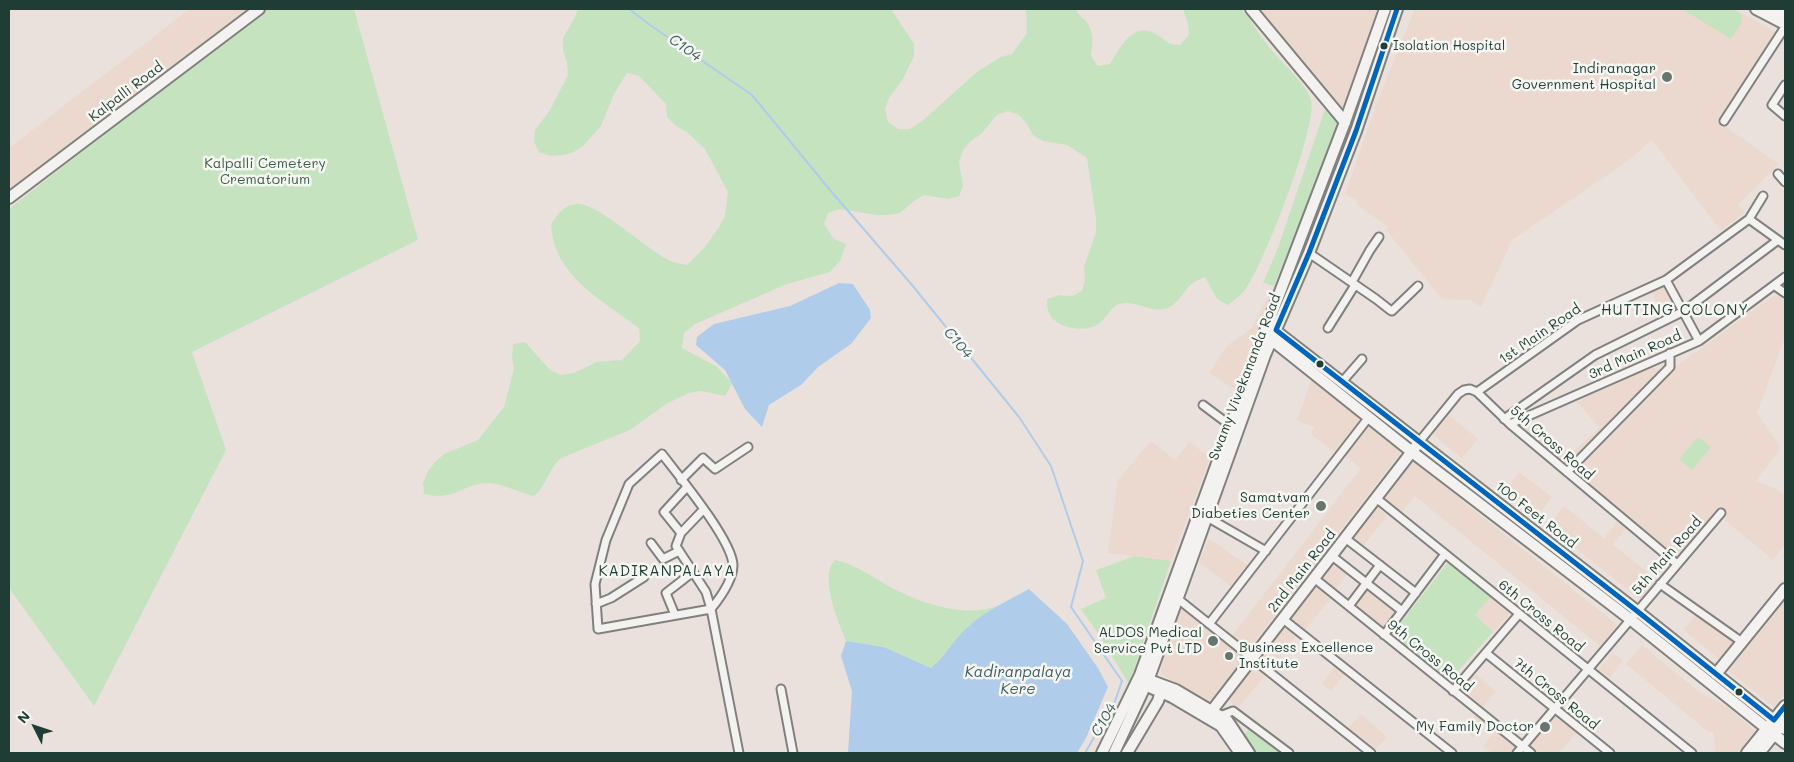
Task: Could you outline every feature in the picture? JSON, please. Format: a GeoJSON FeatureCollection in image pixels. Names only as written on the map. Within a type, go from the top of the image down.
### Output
{"type":"FeatureCollection","features":[{"type":"Feature","properties":{"kind":"main road","name":"Kalpalli Road"},"geometry":{"type":"LineString","coordinates":[[9,198],[259,9]]}},
{"type":"Feature","properties":{"kind":"main road"},"geometry":{"type":"LineString","coordinates":[[1251,9],[1346,122]]}},
{"type":"Feature","properties":{"kind":"main road","name":"Swamy Vivekananda Road"},"geometry":{"type":"LineString","coordinates":[[1102,753],[1142,681],[1178,599],[1270,332],[1385,9]]}},
{"type":"Feature","properties":{"kind":"main road","name":"Swamy Vivekananda Road"},"geometry":{"type":"LineString","coordinates":[[1114,753],[1142,681],[1231,426],[1270,332],[1309,253],[1356,131],[1397,9]]}},
{"type":"Feature","properties":{"kind":"main road"},"geometry":{"type":"LineString","coordinates":[[1756,9],[1785,19]]}},
{"type":"Feature","properties":{"kind":"main road"},"geometry":{"type":"LineString","coordinates":[[1772,9],[1785,19]]}},
{"type":"Feature","properties":{"kind":"main road","name":"100 Feet Road"},"geometry":{"type":"LineString","coordinates":[[1270,332],[1342,382],[1781,724]]}},
{"type":"Feature","properties":{"kind":"main road","name":"100 Feet Road"},"geometry":{"type":"LineString","coordinates":[[1270,332],[1412,452],[1630,620],[1785,743]]}},
{"type":"Feature","properties":{"kind":"main road","name":"2nd Main Road"},"geometry":{"type":"LineString","coordinates":[[1213,714],[1252,658],[1419,442]]}},
{"type":"Feature","properties":{"kind":"main road"},"geometry":{"type":"LineString","coordinates":[[1716,674],[1785,589]]}},
{"type":"Feature","properties":{"kind":"main road"},"geometry":{"type":"LineString","coordinates":[[1142,681],[1161,689],[1172,697],[1227,720],[1249,753]]}},
{"type":"Feature","properties":{"kind":"main road"},"geometry":{"type":"LineString","coordinates":[[1127,753],[1158,701],[1161,689]]}},
{"type":"Feature","properties":{"kind":"main road"},"geometry":{"type":"LineString","coordinates":[[1747,753],[1781,724],[1785,706]]}},
{"type":"Feature","properties":{"kind":"main road"},"geometry":{"type":"LineString","coordinates":[[1213,714],[1240,753]]}},
{"type":"Feature","properties":{"kind":"main road"},"geometry":{"type":"LineString","coordinates":[[1759,753],[1771,731]]}},
{"type":"Feature","properties":{"kind":"street"},"geometry":{"type":"LineString","coordinates":[[1724,121],[1785,19]]}},
{"type":"Feature","properties":{"kind":"street"},"geometry":{"type":"LineString","coordinates":[[1785,85],[1772,104],[1785,116]]}},
{"type":"Feature","properties":{"kind":"street"},"geometry":{"type":"LineString","coordinates":[[1778,174],[1785,182]]}},
{"type":"Feature","properties":{"kind":"street","name":"1st Main Road"},"geometry":{"type":"LineString","coordinates":[[1477,392],[1578,320],[1666,280],[1749,219],[1762,196]]}},
{"type":"Feature","properties":{"kind":"street"},"geometry":{"type":"LineString","coordinates":[[1749,219],[1785,245]]}},
{"type":"Feature","properties":{"kind":"street"},"geometry":{"type":"LineString","coordinates":[[1328,328],[1379,237]]}},
{"type":"Feature","properties":{"kind":"street"},"geometry":{"type":"LineString","coordinates":[[1507,422],[1595,355],[1684,311],[1778,240]]}},
{"type":"Feature","properties":{"kind":"street"},"geometry":{"type":"LineString","coordinates":[[1309,253],[1392,311],[1418,286]]}},
{"type":"Feature","properties":{"kind":"street","name":"3rd Main Road"},"geometry":{"type":"LineString","coordinates":[[1507,422],[1699,341],[1785,277]]}},
{"type":"Feature","properties":{"kind":"street"},"geometry":{"type":"LineString","coordinates":[[1666,280],[1699,341]]}},
{"type":"Feature","properties":{"kind":"street"},"geometry":{"type":"LineString","coordinates":[[1775,286],[1785,293]]}},
{"type":"Feature","properties":{"kind":"street"},"geometry":{"type":"LineString","coordinates":[[1567,472],[1670,368],[1670,354]]}},
{"type":"Feature","properties":{"kind":"street"},"geometry":{"type":"LineString","coordinates":[[1342,382],[1362,359]]}},
{"type":"Feature","properties":{"kind":"street"},"geometry":{"type":"LineString","coordinates":[[1419,442],[1458,394],[1464,390],[1477,392]]}},
{"type":"Feature","properties":{"kind":"street","name":"5th Cross Road"},"geometry":{"type":"LineString","coordinates":[[1477,392],[1507,422],[1677,564]]}},
{"type":"Feature","properties":{"kind":"street"},"geometry":{"type":"LineString","coordinates":[[1203,405],[1231,426]]}},
{"type":"Feature","properties":{"kind":"street"},"geometry":{"type":"LineString","coordinates":[[1209,624],[1369,417]]}},
{"type":"Feature","properties":{"kind":"street"},"geometry":{"type":"LineString","coordinates":[[681,480],[703,458],[715,469],[748,447]]}},
{"type":"Feature","properties":{"kind":"street"},"geometry":{"type":"LineString","coordinates":[[662,454],[687,488],[725,540],[733,565],[726,590],[711,609],[598,628],[595,584],[606,540],[628,484],[662,454]]}},
{"type":"Feature","properties":{"kind":"street"},"geometry":{"type":"LineString","coordinates":[[681,533],[664,512],[687,488]]}},
{"type":"Feature","properties":{"kind":"street","name":"6th Cross Road"},"geometry":{"type":"LineString","coordinates":[[1376,498],[1692,753]]}},
{"type":"Feature","properties":{"kind":"street"},"geometry":{"type":"LineString","coordinates":[[703,510],[681,533],[676,546],[706,592],[739,753]]}},
{"type":"Feature","properties":{"kind":"street","name":"5th Main Road"},"geometry":{"type":"LineString","coordinates":[[1517,753],[1721,513]]}},
{"type":"Feature","properties":{"kind":"street"},"geometry":{"type":"LineString","coordinates":[[1207,518],[1266,551]]}},
{"type":"Feature","properties":{"kind":"street"},"geometry":{"type":"LineString","coordinates":[[1345,538],[1416,592]]}},
{"type":"Feature","properties":{"kind":"street"},"geometry":{"type":"LineString","coordinates":[[652,543],[663,559],[679,550]]}},
{"type":"Feature","properties":{"kind":"street"},"geometry":{"type":"LineString","coordinates":[[1384,635],[1445,554]]}},
{"type":"Feature","properties":{"kind":"street"},"geometry":{"type":"LineString","coordinates":[[1332,556],[1402,611]]}},
{"type":"Feature","properties":{"kind":"street"},"geometry":{"type":"LineString","coordinates":[[1349,606],[1380,565]]}},
{"type":"Feature","properties":{"kind":"street"},"geometry":{"type":"LineString","coordinates":[[675,615],[666,593],[693,572]]}},
{"type":"Feature","properties":{"kind":"street"},"geometry":{"type":"LineString","coordinates":[[596,604],[611,598],[644,577]]}},
{"type":"Feature","properties":{"kind":"street","name":"9th Cross Road"},"geometry":{"type":"LineString","coordinates":[[1314,578],[1531,753]]}},
{"type":"Feature","properties":{"kind":"street"},"geometry":{"type":"LineString","coordinates":[[1660,584],[1742,642]]}},
{"type":"Feature","properties":{"kind":"street"},"geometry":{"type":"LineString","coordinates":[[1178,599],[1371,753]]}},
{"type":"Feature","properties":{"kind":"street"},"geometry":{"type":"LineString","coordinates":[[1453,691],[1520,614]]}},
{"type":"Feature","properties":{"kind":"street"},"geometry":{"type":"LineString","coordinates":[[1282,619],[1452,753]]}},
{"type":"Feature","properties":{"kind":"street","name":"7th Cross Road"},"geometry":{"type":"LineString","coordinates":[[1486,653],[1610,753]]}},
{"type":"Feature","properties":{"kind":"street"},"geometry":{"type":"LineString","coordinates":[[781,689],[793,753]]}},
{"type":"Feature","properties":{"kind":"street"},"geometry":{"type":"LineString","coordinates":[[1213,714],[1233,711],[1289,753]]}},
{"type":"Feature","properties":{"kind":"shaded area"},"geometry":{"type":"Polygon","coordinates":[[[190,9],[251,9],[9,195],[9,148],[190,9]]]}},
{"type":"Feature","properties":{"kind":"shaded area","name":"Isolation Hospital"},"geometry":{"type":"Polygon","coordinates":[[[1256,9],[1377,9],[1343,113],[1256,9]]]}},
{"type":"Feature","properties":{"kind":"shaded area","name":"Isolation Hospital"},"geometry":{"type":"Polygon","coordinates":[[[1415,9],[1734,9],[1779,34],[1720,123],[1779,164],[1738,205],[1745,212],[1721,231],[1652,140],[1629,160],[1512,240],[1481,307],[1471,300],[1442,299],[1386,230],[1388,227],[1357,204],[1358,201],[1345,194],[1381,92],[1415,9]]]}},
{"type":"Feature","properties":{"kind":"shaded area"},"geometry":{"type":"Polygon","coordinates":[[[1274,286],[1237,391],[1209,373],[1228,345],[1251,329],[1274,286]]]}},
{"type":"Feature","properties":{"kind":"shaded area"},"geometry":{"type":"Polygon","coordinates":[[[1664,286],[1678,309],[1663,316],[1652,292],[1664,286]]]}},
{"type":"Feature","properties":{"kind":"shaded area"},"geometry":{"type":"Polygon","coordinates":[[[1776,294],[1785,301],[1785,337],[1756,412],[1779,445],[1779,451],[1756,481],[1778,490],[1785,496],[1785,544],[1773,560],[1725,520],[1727,517],[1717,510],[1676,557],[1524,428],[1534,423],[1570,454],[1600,428],[1577,402],[1650,367],[1668,372],[1776,294]]]}},
{"type":"Feature","properties":{"kind":"shaded area"},"geometry":{"type":"Polygon","coordinates":[[[1312,378],[1363,419],[1336,453],[1311,434],[1314,427],[1297,420],[1312,378]]]}},
{"type":"Feature","properties":{"kind":"shaded area"},"geometry":{"type":"Polygon","coordinates":[[[1447,414],[1478,439],[1462,458],[1431,433],[1447,414]]]}},
{"type":"Feature","properties":{"kind":"shaded area"},"geometry":{"type":"Polygon","coordinates":[[[1369,423],[1403,449],[1249,649],[1232,636],[1361,468],[1344,455],[1369,423]]]}},
{"type":"Feature","properties":{"kind":"shaded area"},"geometry":{"type":"Polygon","coordinates":[[[1151,441],[1175,460],[1190,442],[1210,458],[1171,561],[1108,553],[1118,480],[1151,441]]]}},
{"type":"Feature","properties":{"kind":"shaded area"},"geometry":{"type":"Polygon","coordinates":[[[1413,461],[1617,625],[1600,646],[1415,496],[1401,512],[1383,497],[1413,461]]]}},
{"type":"Feature","properties":{"kind":"shaded area"},"geometry":{"type":"Polygon","coordinates":[[[1519,472],[1552,497],[1536,517],[1504,491],[1519,472]]]}},
{"type":"Feature","properties":{"kind":"shaded area"},"geometry":{"type":"Polygon","coordinates":[[[1564,506],[1604,538],[1618,521],[1626,528],[1613,545],[1657,580],[1641,600],[1548,526],[1564,506]]]}},
{"type":"Feature","properties":{"kind":"shaded area"},"geometry":{"type":"Polygon","coordinates":[[[1378,508],[1387,516],[1363,546],[1353,539],[1378,508]]]}},
{"type":"Feature","properties":{"kind":"shaded area"},"geometry":{"type":"Polygon","coordinates":[[[1209,539],[1249,566],[1232,587],[1199,563],[1209,539]]]}},
{"type":"Feature","properties":{"kind":"shaded area"},"geometry":{"type":"Polygon","coordinates":[[[1332,560],[1348,573],[1334,591],[1318,579],[1332,560]]]}},
{"type":"Feature","properties":{"kind":"shaded area"},"geometry":{"type":"Polygon","coordinates":[[[1315,582],[1333,596],[1304,631],[1287,617],[1315,582]]]}},
{"type":"Feature","properties":{"kind":"shaded area"},"geometry":{"type":"Polygon","coordinates":[[[1368,588],[1399,612],[1383,631],[1353,606],[1368,588]]]}},
{"type":"Feature","properties":{"kind":"shaded area"},"geometry":{"type":"Polygon","coordinates":[[[1491,597],[1510,613],[1493,632],[1475,615],[1491,597]]]}},
{"type":"Feature","properties":{"kind":"shaded area"},"geometry":{"type":"Polygon","coordinates":[[[1785,601],[1785,693],[1774,707],[1728,670],[1785,601]]]}},
{"type":"Feature","properties":{"kind":"shaded area"},"geometry":{"type":"Polygon","coordinates":[[[1180,609],[1185,609],[1244,656],[1245,659],[1211,700],[1207,701],[1161,674],[1162,661],[1180,609]]]}},
{"type":"Feature","properties":{"kind":"shaded area"},"geometry":{"type":"Polygon","coordinates":[[[1696,614],[1737,642],[1721,661],[1684,630],[1696,614]]]}},
{"type":"Feature","properties":{"kind":"shaded area"},"geometry":{"type":"Polygon","coordinates":[[[1284,623],[1298,634],[1270,669],[1255,658],[1284,623]]]}},
{"type":"Feature","properties":{"kind":"shaded area"},"geometry":{"type":"Polygon","coordinates":[[[1642,645],[1699,692],[1728,707],[1755,731],[1737,753],[1716,753],[1713,730],[1710,733],[1626,664],[1642,645]]]}},
{"type":"Feature","properties":{"kind":"shaded area"},"geometry":{"type":"Polygon","coordinates":[[[1613,653],[1623,661],[1608,679],[1598,670],[1613,653]]]}},
{"type":"Feature","properties":{"kind":"shaded area"},"geometry":{"type":"Polygon","coordinates":[[[1253,662],[1267,673],[1238,708],[1225,697],[1253,662]]]}},
{"type":"Feature","properties":{"kind":"shaded area"},"geometry":{"type":"Polygon","coordinates":[[[1337,665],[1346,672],[1331,691],[1322,683],[1337,665]]]}},
{"type":"Feature","properties":{"kind":"shaded area"},"geometry":{"type":"Polygon","coordinates":[[[1473,672],[1496,691],[1483,707],[1460,688],[1473,672]]]}},
{"type":"Feature","properties":{"kind":"shaded area"},"geometry":{"type":"Polygon","coordinates":[[[1555,712],[1578,731],[1559,753],[1536,753],[1528,746],[1555,712]]]}},
{"type":"Feature","properties":{"kind":"shaded area"},"geometry":{"type":"Polygon","coordinates":[[[1361,714],[1387,737],[1376,749],[1347,729],[1361,714]]]}},
{"type":"Feature","properties":{"kind":"shaded area"},"geometry":{"type":"Polygon","coordinates":[[[1476,714],[1485,722],[1473,738],[1463,729],[1476,714]]]}},
{"type":"Feature","properties":{"kind":"shaded area"},"geometry":{"type":"Polygon","coordinates":[[[1496,730],[1516,747],[1510,753],[1492,753],[1483,746],[1496,730]]]}},
{"type":"Feature","properties":{"kind":"green space","name":"Kalpalli Cemetery Crematorium"},"geometry":{"type":"Polygon","coordinates":[[[264,9],[354,9],[418,240],[192,352],[226,450],[94,706],[9,588],[9,209],[264,9]]]}},
{"type":"Feature","properties":{"kind":"green space"},"geometry":{"type":"Polygon","coordinates":[[[578,9],[891,9],[914,44],[914,56],[903,79],[889,98],[885,109],[888,122],[898,129],[910,129],[921,122],[978,71],[1001,57],[1012,54],[1027,33],[1026,9],[1076,9],[1086,21],[1092,33],[1091,56],[1098,66],[1110,64],[1129,37],[1142,31],[1159,36],[1170,44],[1180,45],[1189,35],[1188,23],[1183,9],[1241,9],[1271,49],[1304,86],[1311,100],[1311,115],[1298,165],[1264,254],[1245,290],[1228,305],[1217,299],[1205,277],[1194,282],[1175,303],[1167,308],[1155,309],[1125,303],[1119,304],[1114,308],[1100,323],[1087,328],[1071,328],[1056,322],[1048,310],[1047,299],[1059,295],[1072,296],[1082,291],[1085,279],[1084,267],[1096,232],[1096,219],[1087,158],[1067,145],[1043,141],[1033,135],[1019,115],[1008,111],[997,115],[981,134],[963,150],[959,162],[963,186],[959,196],[948,199],[924,195],[900,213],[888,215],[840,209],[828,213],[824,224],[834,239],[846,244],[840,261],[830,272],[787,284],[695,324],[684,333],[682,348],[716,366],[732,383],[725,396],[701,391],[689,393],[666,404],[630,430],[561,458],[534,496],[489,483],[473,485],[444,496],[424,494],[423,483],[428,471],[435,462],[444,454],[478,440],[504,407],[514,369],[512,357],[513,344],[525,342],[550,370],[561,375],[574,373],[597,362],[622,360],[640,341],[639,328],[582,285],[570,273],[561,259],[554,243],[551,225],[561,211],[567,206],[584,205],[607,217],[656,253],[676,263],[687,265],[705,247],[725,216],[728,192],[705,149],[667,117],[666,104],[639,76],[627,73],[614,94],[601,126],[584,145],[574,152],[563,155],[551,156],[539,152],[534,142],[535,130],[550,110],[568,75],[567,62],[563,51],[563,38],[578,9]]]}},
{"type":"Feature","properties":{"kind":"green space"},"geometry":{"type":"Polygon","coordinates":[[[1682,9],[1733,9],[1741,14],[1742,21],[1731,39],[1682,9]]]}},
{"type":"Feature","properties":{"kind":"green space"},"geometry":{"type":"Polygon","coordinates":[[[1326,106],[1340,122],[1274,286],[1263,283],[1278,248],[1326,106]]]}},
{"type":"Feature","properties":{"kind":"green space"},"geometry":{"type":"Polygon","coordinates":[[[1698,437],[1711,447],[1692,470],[1679,459],[1698,437]]]}},
{"type":"Feature","properties":{"kind":"green space"},"geometry":{"type":"Polygon","coordinates":[[[1135,556],[1171,561],[1129,684],[1081,609],[1106,598],[1096,570],[1135,556]]]}},
{"type":"Feature","properties":{"kind":"green space"},"geometry":{"type":"Polygon","coordinates":[[[835,560],[865,572],[918,600],[945,608],[972,611],[998,606],[968,627],[941,660],[931,668],[884,647],[846,641],[835,612],[829,588],[830,567],[835,560]]]}},
{"type":"Feature","properties":{"kind":"green space"},"geometry":{"type":"Polygon","coordinates":[[[1449,561],[1491,597],[1475,615],[1493,632],[1450,680],[1392,634],[1449,561]]]}},
{"type":"Feature","properties":{"kind":"green space"},"geometry":{"type":"Polygon","coordinates":[[[1250,729],[1280,753],[1252,753],[1241,737],[1250,729]]]}},
{"type":"Feature","properties":{"kind":"water"},"geometry":{"type":"Polygon","coordinates":[[[839,283],[853,284],[870,310],[871,318],[851,344],[818,367],[801,385],[769,405],[762,427],[745,409],[725,370],[696,345],[697,337],[714,324],[790,306],[839,283]]]}},
{"type":"Feature","properties":{"kind":"water","name":"Kadiranpalaya Kere"},"geometry":{"type":"Polygon","coordinates":[[[1029,589],[1067,624],[1098,668],[1108,687],[1086,738],[1077,753],[848,753],[852,691],[841,656],[846,641],[884,647],[931,668],[975,621],[997,606],[1029,589]]]}},
{"type":"Feature","properties":{"kind":"waterway","name":"C104"},"geometry":{"type":"LineString","coordinates":[[629,9],[752,95],[830,190],[912,285],[1019,417],[1051,466],[1083,561],[1071,607],[1122,681],[1115,701],[1085,753]]}},
{"type":"Feature","properties":{"kind":"transit line"},"geometry":{"type":"LineString","coordinates":[[1397,9],[1356,131],[1309,253],[1276,330],[1774,720],[1785,706]]}},
{"type":"Feature","properties":{"kind":"place","name":"Isolation Hospital"},"geometry":{"type":"Point","coordinates":[1384,46]}},
{"type":"Feature","properties":{"kind":"place","name":"Indiranagar Government Hospital"},"geometry":{"type":"Point","coordinates":[1667,77]}},
{"type":"Feature","properties":{"kind":"place","name":"Samatvam Diabeties Center"},"geometry":{"type":"Point","coordinates":[1321,506]}},
{"type":"Feature","properties":{"kind":"place","name":"ALDOS Medical Service Pvt LTD"},"geometry":{"type":"Point","coordinates":[1213,641]}},
{"type":"Feature","properties":{"kind":"place","name":"Business Excellence Institute"},"geometry":{"type":"Point","coordinates":[1229,656]}},
{"type":"Feature","properties":{"kind":"place","name":"My Family Doctor"},"geometry":{"type":"Point","coordinates":[1545,727]}},
{"type":"Feature","properties":{"kind":"district","name":"HUTTING COLONY"},"geometry":{"type":"Point","coordinates":[1675,310]}},
{"type":"Feature","properties":{"kind":"district","name":"KADIRANPALAYA"},"geometry":{"type":"Point","coordinates":[667,571]}}]}
